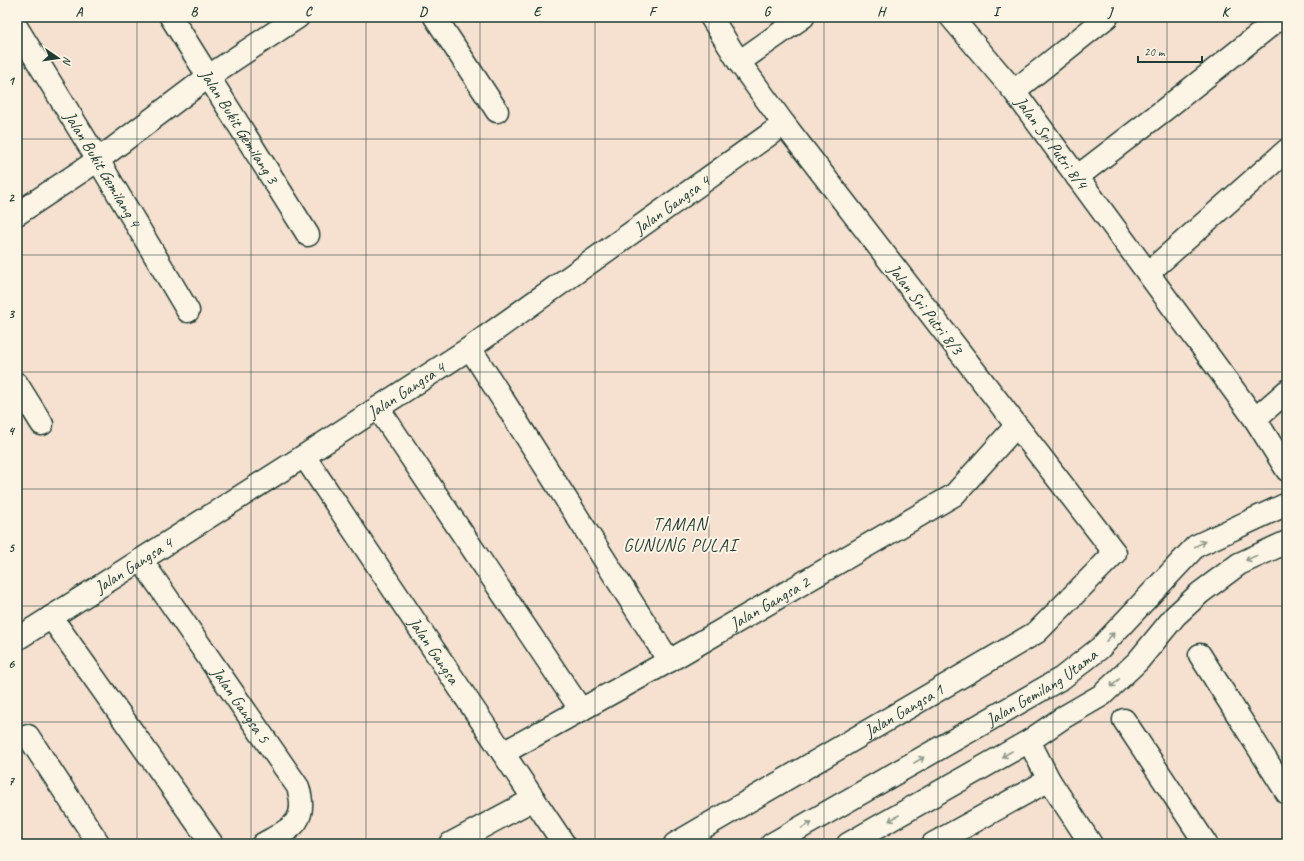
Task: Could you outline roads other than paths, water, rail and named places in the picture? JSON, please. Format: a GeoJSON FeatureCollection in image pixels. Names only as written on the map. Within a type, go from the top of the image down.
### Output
{"type":"FeatureCollection","features":[{"type":"Feature","properties":{"kind":"street","name":"Jalan Bukit Gemilang 3"},"geometry":{"type":"LineString","coordinates":[[171,17],[308,235]]}},
{"type":"Feature","properties":{"kind":"street"},"geometry":{"type":"LineString","coordinates":[[17,214],[98,160],[209,76],[298,17]]}},
{"type":"Feature","properties":{"kind":"street"},"geometry":{"type":"LineString","coordinates":[[435,17],[497,111]]}},
{"type":"Feature","properties":{"kind":"street","name":"Jalan Sri Putri 8/3"},"geometry":{"type":"LineString","coordinates":[[711,17],[739,62],[784,124],[1115,553]]}},
{"type":"Feature","properties":{"kind":"street"},"geometry":{"type":"LineString","coordinates":[[739,62],[803,17]]}},
{"type":"Feature","properties":{"kind":"street","name":"Jalan Sri Putri 8/4"},"geometry":{"type":"LineString","coordinates":[[951,17],[1014,91],[1255,419],[1287,470]]}},
{"type":"Feature","properties":{"kind":"street"},"geometry":{"type":"LineString","coordinates":[[1014,91],[1107,17]]}},
{"type":"Feature","properties":{"kind":"street"},"geometry":{"type":"LineString","coordinates":[[1077,177],[1281,17]]}},
{"type":"Feature","properties":{"kind":"street","name":"Jalan Bukit Gemilang 4"},"geometry":{"type":"LineString","coordinates":[[17,28],[188,311]]}},
{"type":"Feature","properties":{"kind":"street","name":"Jalan Gangsa 4"},"geometry":{"type":"LineString","coordinates":[[17,639],[470,348],[784,124]]}},
{"type":"Feature","properties":{"kind":"street"},"geometry":{"type":"LineString","coordinates":[[1148,272],[1287,150]]}},
{"type":"Feature","properties":{"kind":"street"},"geometry":{"type":"LineString","coordinates":[[470,348],[670,661]]}},
{"type":"Feature","properties":{"kind":"street"},"geometry":{"type":"LineString","coordinates":[[17,384],[42,424]]}},
{"type":"Feature","properties":{"kind":"street"},"geometry":{"type":"LineString","coordinates":[[1255,419],[1287,391]]}},
{"type":"Feature","properties":{"kind":"street"},"geometry":{"type":"LineString","coordinates":[[378,408],[581,710]]}},
{"type":"Feature","properties":{"kind":"street","name":"Jalan Gangsa 2"},"geometry":{"type":"LineString","coordinates":[[503,753],[670,661],[954,495],[1016,426]]}},
{"type":"Feature","properties":{"kind":"street","name":"Jalan Gangsa"},"geometry":{"type":"LineString","coordinates":[[304,456],[564,844]]}},
{"type":"Feature","properties":{"kind":"street","name":"Jalan Gemilang Utama"},"geometry":{"type":"LineString","coordinates":[[772,844],[1062,678],[1100,648],[1196,546],[1287,504]]}},
{"type":"Feature","properties":{"kind":"street"},"geometry":{"type":"LineString","coordinates":[[848,844],[1029,741],[1064,717],[1102,695],[1138,661],[1175,616],[1200,593],[1239,564],[1287,542]]}},
{"type":"Feature","properties":{"kind":"street","name":"Jalan Gangsa 1"},"geometry":{"type":"LineString","coordinates":[[675,844],[1037,632],[1115,553]]}},
{"type":"Feature","properties":{"kind":"street","name":"Jalan Gangsa 5"},"geometry":{"type":"LineString","coordinates":[[141,560],[298,787],[301,797],[301,807],[298,818],[292,828],[263,844]]}},
{"type":"Feature","properties":{"kind":"street"},"geometry":{"type":"LineString","coordinates":[[51,617],[212,844]]}},
{"type":"Feature","properties":{"kind":"street"},"geometry":{"type":"LineString","coordinates":[[1200,655],[1287,793]]}},
{"type":"Feature","properties":{"kind":"street"},"geometry":{"type":"LineString","coordinates":[[1124,720],[1206,844]]}},
{"type":"Feature","properties":{"kind":"street"},"geometry":{"type":"LineString","coordinates":[[28,736],[99,844]]}},
{"type":"Feature","properties":{"kind":"street"},"geometry":{"type":"LineString","coordinates":[[1029,741],[1049,780],[1091,844]]}},
{"type":"Feature","properties":{"kind":"street"},"geometry":{"type":"LineString","coordinates":[[933,844],[1049,780]]}},
{"type":"Feature","properties":{"kind":"street"},"geometry":{"type":"LineString","coordinates":[[450,844],[534,799]]}},
{"type":"Feature","properties":{"kind":"district","name":"TAMAN GUNUNG PULAI"},"geometry":{"type":"Point","coordinates":[680,534]}}]}
